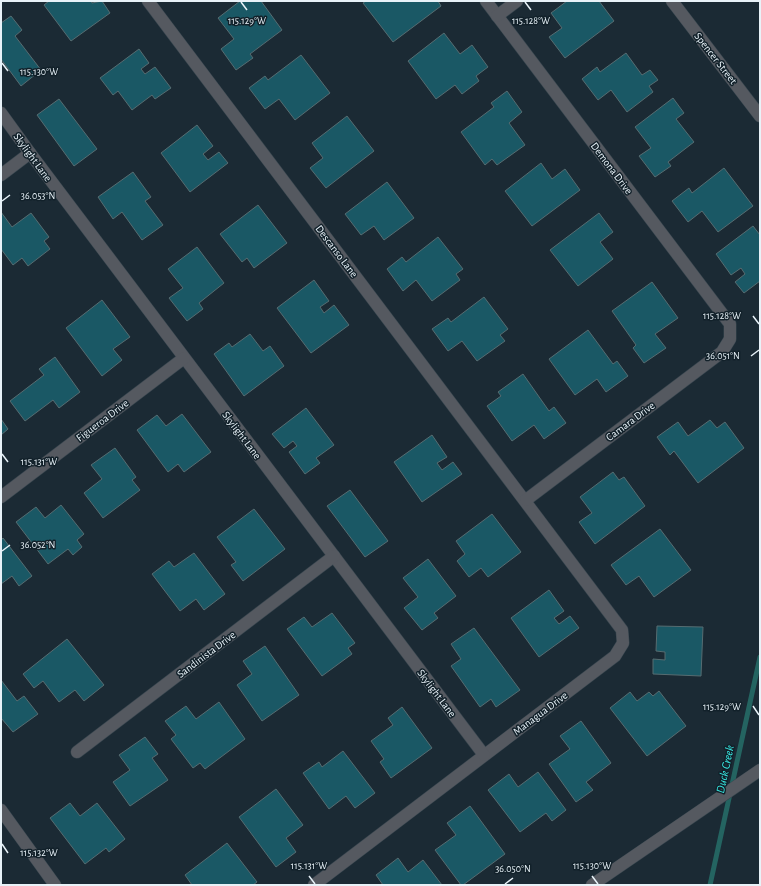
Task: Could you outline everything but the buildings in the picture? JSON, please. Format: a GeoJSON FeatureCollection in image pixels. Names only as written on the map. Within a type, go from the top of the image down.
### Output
{"type":"FeatureCollection","features":[{"type":"Feature","properties":{"kind":"street","name":"Descanso Lane"},"geometry":{"type":"LineString","coordinates":[[148,1],[526,500]]}},
{"type":"Feature","properties":{"kind":"street","name":"Demona Drive"},"geometry":{"type":"LineString","coordinates":[[486,1],[730,324],[730,339]]}},
{"type":"Feature","properties":{"kind":"street"},"geometry":{"type":"LineString","coordinates":[[497,16],[517,1]]}},
{"type":"Feature","properties":{"kind":"street","name":"Spencer Street"},"geometry":{"type":"LineString","coordinates":[[672,1],[760,116]]}},
{"type":"Feature","properties":{"kind":"street","name":"Skylight Lane"},"geometry":{"type":"LineString","coordinates":[[1,113],[484,755]]}},
{"type":"Feature","properties":{"kind":"street"},"geometry":{"type":"LineString","coordinates":[[1,175],[30,153]]}},
{"type":"Feature","properties":{"kind":"street","name":"Camara Drive"},"geometry":{"type":"LineString","coordinates":[[526,500],[722,352],[730,339]]}},
{"type":"Feature","properties":{"kind":"street","name":"Figueroa Drive"},"geometry":{"type":"LineString","coordinates":[[1,497],[184,358]]}},
{"type":"Feature","properties":{"kind":"street","name":"Managua Drive"},"geometry":{"type":"LineString","coordinates":[[314,885],[615,656],[623,643],[622,630],[526,500]]}},
{"type":"Feature","properties":{"kind":"street","name":"Sandinista Drive"},"geometry":{"type":"LineString","coordinates":[[78,752],[334,556]]}},
{"type":"Feature","properties":{"kind":"street"},"geometry":{"type":"LineString","coordinates":[[592,885],[760,770]]}},
{"type":"Feature","properties":{"kind":"street"},"geometry":{"type":"LineString","coordinates":[[1,810],[55,885]]}},
{"type":"Feature","properties":{"kind":"waterway","name":"Duck Creek"},"geometry":{"type":"LineString","coordinates":[[710,885],[760,657]]}}]}
